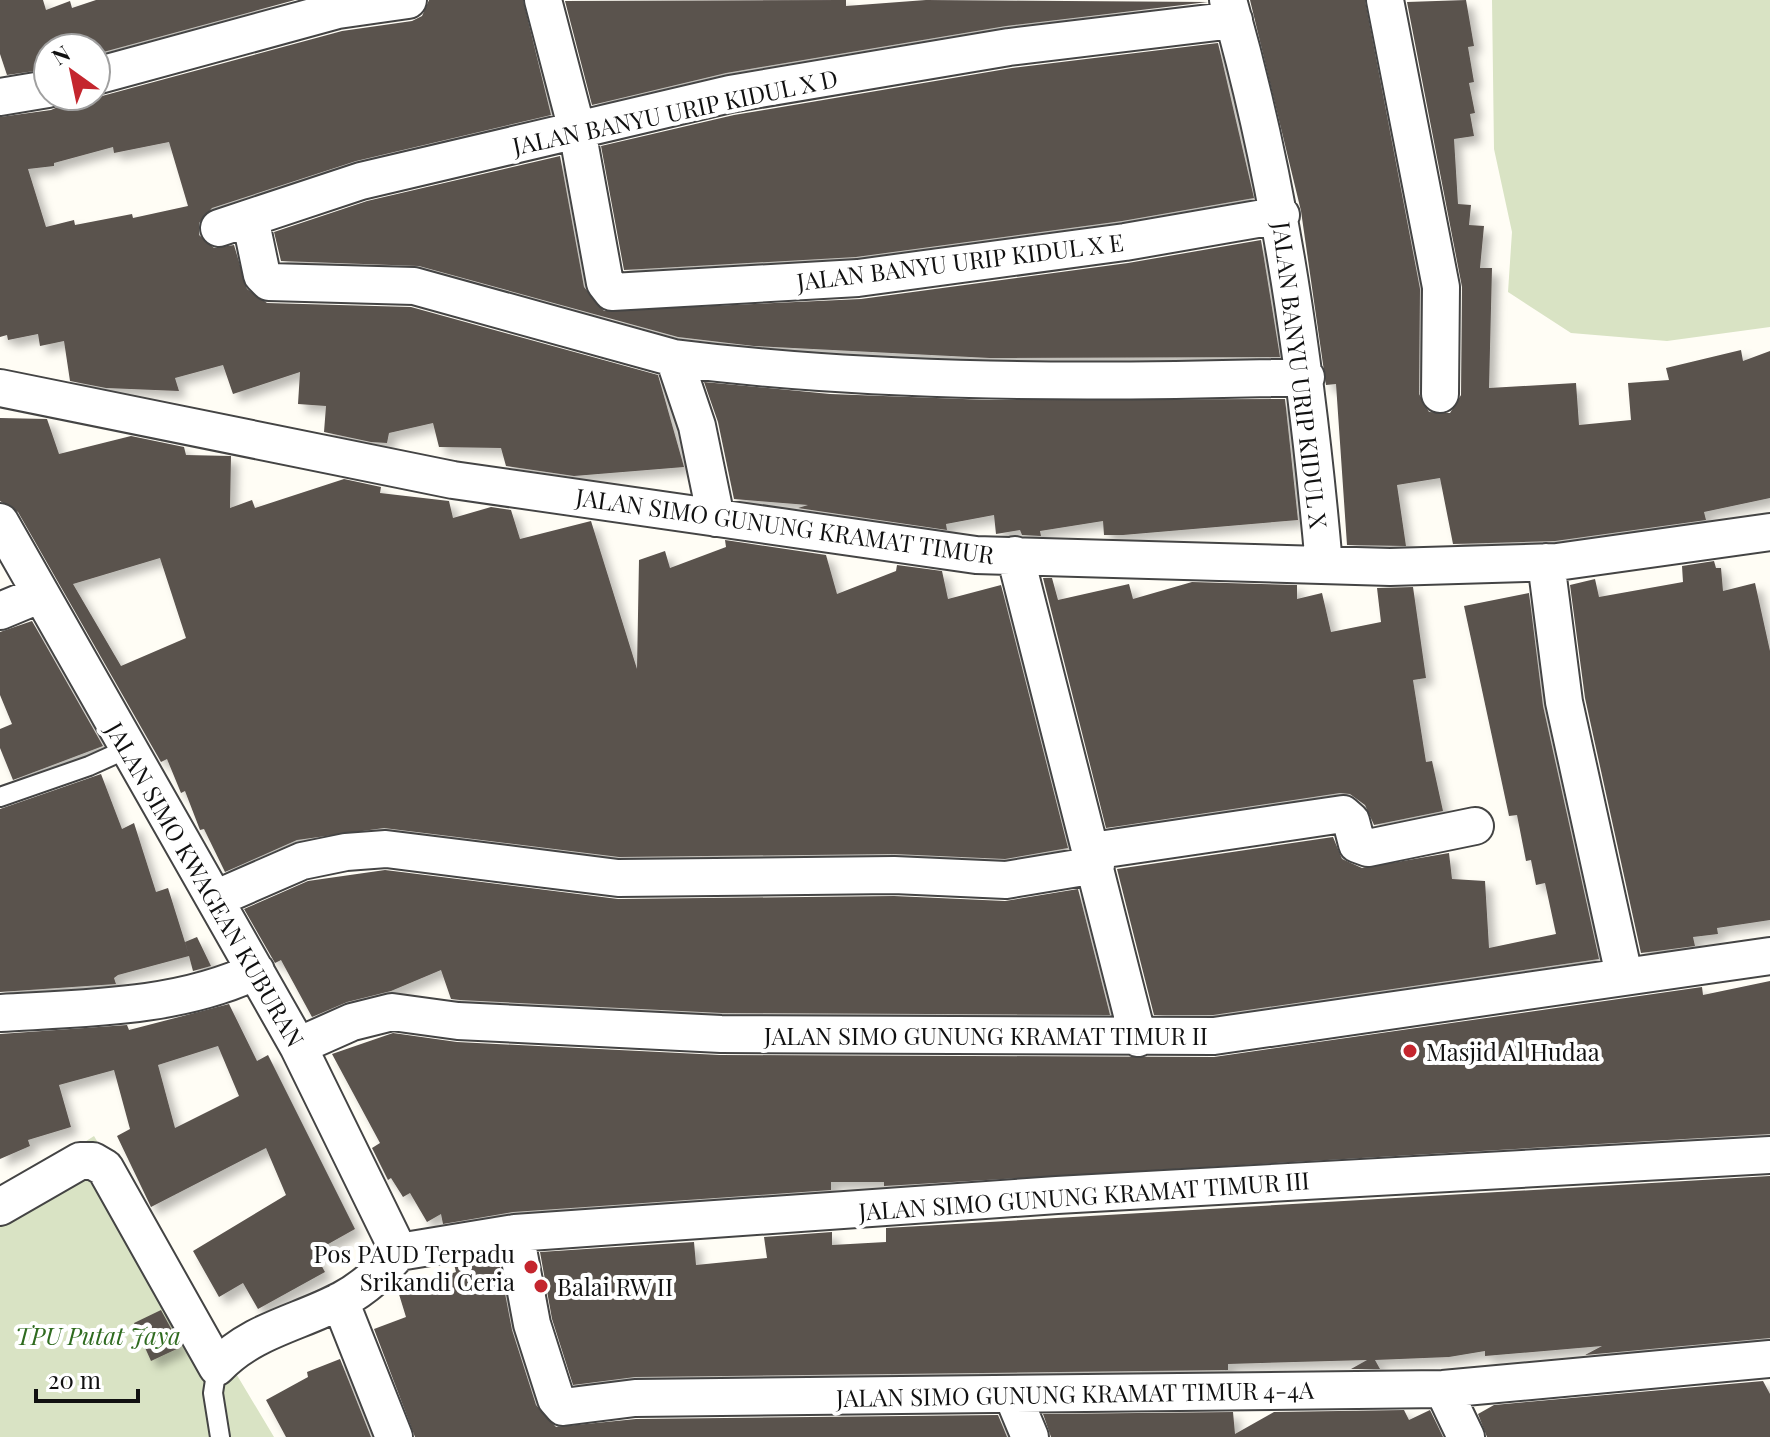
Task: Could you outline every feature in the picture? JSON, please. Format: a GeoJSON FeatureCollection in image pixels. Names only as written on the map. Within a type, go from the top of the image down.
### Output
{"type":"FeatureCollection","features":[{"type":"Feature","properties":{"kind":"street"},"geometry":{"type":"LineString","coordinates":[[112,72],[338,10],[408,0]]}},
{"type":"Feature","properties":{"kind":"street"},"geometry":{"type":"LineString","coordinates":[[543,0],[577,130]]}},
{"type":"Feature","properties":{"kind":"street"},"geometry":{"type":"LineString","coordinates":[[1385,0],[1441,287],[1440,394]]}},
{"type":"Feature","properties":{"kind":"street","name":"JALAN BANYU URIP KIDUL X D"},"geometry":{"type":"LineString","coordinates":[[674,358],[414,286],[269,282],[262,275],[234,223],[361,181],[730,94],[1231,10]]}},
{"type":"Feature","properties":{"kind":"street","name":"JALAN BANYU URIP KIDUL X"},"geometry":{"type":"LineString","coordinates":[[1231,10],[1281,215],[1306,377],[1324,565]]}},
{"type":"Feature","properties":{"kind":"street"},"geometry":{"type":"LineString","coordinates":[[1,94],[32,91]]}},
{"type":"Feature","properties":{"kind":"street","name":"JALAN BANYU URIP KIDUL X E"},"geometry":{"type":"LineString","coordinates":[[577,130],[605,283],[612,292],[858,278],[1125,242],[1281,215]]}},
{"type":"Feature","properties":{"kind":"street"},"geometry":{"type":"LineString","coordinates":[[716,518],[697,426],[674,358],[762,369],[986,378],[1147,381],[1306,377]]}},
{"type":"Feature","properties":{"kind":"street","name":"JALAN SIMO GUNUNG KRAMAT TIMUR"},"geometry":{"type":"LineString","coordinates":[[0,388],[453,480],[976,555],[1324,565],[1546,562],[1770,532]]}},
{"type":"Feature","properties":{"kind":"street","name":"JALAN SIMO KWAGEAN KUBURAN"},"geometry":{"type":"LineString","coordinates":[[0,522],[298,1046],[399,1252]]}},
{"type":"Feature","properties":{"kind":"street"},"geometry":{"type":"LineString","coordinates":[[1015,555],[1138,1038]]}},
{"type":"Feature","properties":{"kind":"street"},"geometry":{"type":"LineString","coordinates":[[1546,562],[1564,702],[1624,975]]}},
{"type":"Feature","properties":{"kind":"street"},"geometry":{"type":"LineString","coordinates":[[0,611],[41,594]]}},
{"type":"Feature","properties":{"kind":"street"},"geometry":{"type":"LineString","coordinates":[[215,899],[302,861],[346,852],[386,849],[618,878],[894,875],[1006,880],[1094,858],[1343,814],[1351,821],[1357,844],[1368,848],[1475,826]]}},
{"type":"Feature","properties":{"kind":"street","name":"JALAN SIMO GUNUNG KRAMAT TIMUR II"},"geometry":{"type":"LineString","coordinates":[[298,1046],[352,1022],[392,1012],[458,1021],[721,1034],[1214,1036],[1770,956]]}},
{"type":"Feature","properties":{"kind":"street"},"geometry":{"type":"LineString","coordinates":[[0,1013],[89,1009],[134,1002],[223,987],[256,971]]}},
{"type":"Feature","properties":{"kind":"street","name":"JALAN SIMO GUNUNG KRAMAT TIMUR III"},"geometry":{"type":"LineString","coordinates":[[399,1252],[515,1233],[1057,1195],[1770,1155]]}},
{"type":"Feature","properties":{"kind":"street"},"geometry":{"type":"LineString","coordinates":[[0,1207],[80,1161],[93,1161],[105,1168],[217,1367],[235,1348],[340,1301],[372,1282],[399,1252]]}},
{"type":"Feature","properties":{"kind":"street","name":"JALAN SIMO GUNUNG KRAMAT TIMUR 4-4A"},"geometry":{"type":"LineString","coordinates":[[515,1233],[532,1324],[556,1399],[563,1407],[635,1398],[1443,1389],[1770,1359]]}},
{"type":"Feature","properties":{"kind":"street"},"geometry":{"type":"LineString","coordinates":[[340,1301],[394,1437]]}},
{"type":"Feature","properties":{"kind":"street"},"geometry":{"type":"LineString","coordinates":[[1443,1389],[1459,1435]]}},
{"type":"Feature","properties":{"kind":"street"},"geometry":{"type":"LineString","coordinates":[[1012,1394],[1030,1437]]}},
{"type":"Feature","properties":{"kind":"lane"},"geometry":{"type":"LineString","coordinates":[[0,797],[129,748]]}},
{"type":"Feature","properties":{"kind":"lane"},"geometry":{"type":"LineString","coordinates":[[217,1367],[213,1393],[220,1437]]}},
{"type":"Feature","properties":{"kind":"green space"},"geometry":{"type":"Polygon","coordinates":[[[1492,0],[1770,0],[1770,327],[1667,341],[1571,333],[1508,292],[1512,232],[1494,149],[1492,0]]]}},
{"type":"Feature","properties":{"kind":"green space","name":"TPU Putat Jaya"},"geometry":{"type":"Polygon","coordinates":[[[94,1136],[274,1437],[0,1437],[0,1197],[94,1136]]]}},
{"type":"Feature","properties":{"kind":"building"},"geometry":{"type":"Polygon","coordinates":[[[0,0],[43,0],[46,10],[70,1],[72,8],[96,0],[295,0],[112,50],[112,32],[32,32],[32,71],[7,75],[0,54],[0,0]]]}},
{"type":"Feature","properties":{"kind":"building"},"geometry":{"type":"Polygon","coordinates":[[[429,0],[523,0],[551,115],[356,161],[212,208],[199,223],[199,235],[214,248],[234,245],[247,289],[267,303],[411,307],[658,375],[684,467],[574,476],[506,466],[501,448],[439,447],[433,423],[389,433],[387,443],[371,442],[324,432],[326,406],[298,404],[300,372],[233,394],[223,365],[175,378],[179,391],[106,388],[70,381],[64,341],[40,346],[38,334],[8,340],[7,335],[0,337],[0,117],[36,112],[112,112],[112,93],[342,31],[412,21],[422,16],[429,0]],[[169,142],[114,153],[113,147],[54,163],[54,166],[28,169],[46,227],[74,220],[75,225],[132,214],[133,218],[188,206],[169,142]]]}},
{"type":"Feature","properties":{"kind":"building"},"geometry":{"type":"Polygon","coordinates":[[[846,0],[846,6],[926,0],[1208,2],[1006,26],[726,73],[592,105],[565,1],[846,0]]]}},
{"type":"Feature","properties":{"kind":"building"},"geometry":{"type":"Polygon","coordinates":[[[1250,0],[1365,0],[1420,289],[1419,394],[1429,412],[1450,413],[1461,395],[1462,287],[1407,2],[1466,0],[1474,46],[1468,47],[1474,82],[1469,83],[1475,113],[1470,114],[1474,136],[1454,139],[1458,204],[1471,205],[1469,225],[1484,226],[1480,268],[1492,268],[1489,388],[1576,383],[1579,425],[1631,420],[1628,383],[1669,380],[1666,368],[1741,350],[1743,361],[1770,351],[1770,498],[1704,512],[1706,520],[1555,541],[1453,544],[1440,478],[1397,485],[1406,546],[1347,545],[1336,384],[1326,385],[1301,211],[1250,0]]]}},
{"type":"Feature","properties":{"kind":"building"},"geometry":{"type":"Polygon","coordinates":[[[1218,43],[1254,198],[1122,221],[856,257],[624,270],[601,146],[734,115],[1012,68],[1218,43]]]}},
{"type":"Feature","properties":{"kind":"building"},"geometry":{"type":"Polygon","coordinates":[[[560,156],[584,287],[604,311],[861,299],[1128,263],[1261,240],[1280,357],[990,358],[754,346],[678,337],[419,266],[281,261],[274,232],[367,201],[560,156]]]}},
{"type":"Feature","properties":{"kind":"building"},"geometry":{"type":"Polygon","coordinates":[[[704,382],[830,394],[989,400],[1285,399],[1298,520],[1123,535],[1104,535],[1103,521],[1040,531],[1041,536],[1022,535],[1020,530],[996,534],[994,515],[946,524],[947,530],[798,508],[808,505],[734,499],[718,422],[704,382]]]}},
{"type":"Feature","properties":{"kind":"building"},"geometry":{"type":"Polygon","coordinates":[[[0,418],[47,419],[59,454],[131,436],[184,447],[186,455],[231,456],[230,508],[252,500],[255,508],[344,479],[381,487],[380,493],[449,501],[453,518],[491,507],[511,510],[520,539],[591,521],[637,669],[639,560],[665,551],[670,568],[726,547],[725,540],[826,555],[837,594],[896,571],[897,565],[942,571],[948,599],[1001,585],[1068,848],[1005,859],[894,854],[619,857],[384,828],[297,840],[225,872],[204,829],[200,830],[185,791],[181,793],[167,759],[161,762],[18,512],[0,501],[0,418]],[[160,558],[73,584],[121,666],[186,638],[160,558]]]}},
{"type":"Feature","properties":{"kind":"building"},"geometry":{"type":"Polygon","coordinates":[[[1714,561],[1716,568],[1721,568],[1723,591],[1755,583],[1770,651],[1770,920],[1717,928],[1718,934],[1693,937],[1695,946],[1641,953],[1585,698],[1570,585],[1595,579],[1599,597],[1683,582],[1682,566],[1714,561]]]}},
{"type":"Feature","properties":{"kind":"building"},"geometry":{"type":"Polygon","coordinates":[[[1043,578],[1052,578],[1058,600],[1129,584],[1133,599],[1192,582],[1297,585],[1297,599],[1322,593],[1331,632],[1381,622],[1377,588],[1413,587],[1426,678],[1413,680],[1426,762],[1432,761],[1443,811],[1374,825],[1365,805],[1350,794],[1340,793],[1106,828],[1043,578]]]}},
{"type":"Feature","properties":{"kind":"building"},"geometry":{"type":"Polygon","coordinates":[[[1529,593],[1543,706],[1599,959],[1213,1015],[1154,1015],[1117,869],[1333,837],[1342,859],[1362,868],[1449,853],[1452,879],[1485,881],[1489,948],[1556,934],[1545,883],[1536,885],[1531,860],[1526,861],[1517,815],[1509,816],[1464,606],[1529,593]]]}},
{"type":"Feature","properties":{"kind":"building"},"geometry":{"type":"Polygon","coordinates":[[[32,621],[103,746],[13,780],[0,748],[0,729],[12,724],[0,695],[0,632],[32,621]]]}},
{"type":"Feature","properties":{"kind":"building"},"geometry":{"type":"Polygon","coordinates":[[[101,774],[122,829],[134,823],[156,892],[168,888],[189,955],[185,942],[197,937],[211,966],[193,971],[189,956],[118,975],[114,978],[116,984],[0,992],[0,809],[101,774]]]}},
{"type":"Feature","properties":{"kind":"building"},"geometry":{"type":"Polygon","coordinates":[[[385,870],[618,899],[894,896],[1005,901],[1078,889],[1110,1015],[722,1013],[460,1000],[451,999],[441,970],[391,991],[347,1002],[312,1017],[281,960],[275,963],[244,909],[308,881],[385,870]]]}},
{"type":"Feature","properties":{"kind":"building"},"geometry":{"type":"Polygon","coordinates":[[[1770,981],[1770,1134],[884,1186],[884,1182],[831,1182],[831,1190],[513,1212],[443,1224],[441,1214],[427,1222],[410,1193],[403,1197],[391,1178],[388,1180],[372,1148],[380,1143],[332,1054],[393,1033],[457,1042],[720,1055],[1214,1057],[1702,987],[1703,995],[1770,981]]]}},
{"type":"Feature","properties":{"kind":"building"},"geometry":{"type":"Polygon","coordinates":[[[229,1004],[257,1061],[268,1055],[355,1229],[314,1252],[325,1272],[258,1309],[243,1283],[219,1297],[193,1251],[286,1195],[266,1148],[151,1207],[117,1136],[130,1129],[114,1070],[59,1085],[71,1127],[28,1140],[30,1146],[0,1159],[0,1034],[127,1025],[129,1030],[229,1004]],[[218,1046],[158,1065],[175,1128],[239,1096],[218,1046]]]}},
{"type":"Feature","properties":{"kind":"building"},"geometry":{"type":"Polygon","coordinates":[[[1770,1176],[1770,1338],[1585,1355],[1602,1346],[1485,1356],[1485,1351],[1449,1357],[1375,1360],[1380,1369],[1351,1369],[1367,1360],[1228,1364],[1228,1370],[635,1377],[573,1385],[552,1319],[540,1252],[694,1242],[696,1265],[767,1258],[764,1237],[832,1232],[832,1245],[886,1242],[886,1228],[1770,1176]]]}},
{"type":"Feature","properties":{"kind":"building"},"geometry":{"type":"Polygon","coordinates":[[[498,1257],[512,1330],[536,1405],[556,1427],[636,1419],[998,1415],[1007,1437],[415,1437],[374,1329],[406,1317],[398,1291],[456,1272],[454,1264],[498,1257]]]}},
{"type":"Feature","properties":{"kind":"building"},"geometry":{"type":"Polygon","coordinates":[[[161,1310],[181,1347],[151,1361],[134,1323],[161,1310]]]}},
{"type":"Feature","properties":{"kind":"building"},"geometry":{"type":"Polygon","coordinates":[[[340,1359],[371,1437],[286,1437],[266,1400],[308,1377],[307,1372],[340,1359]]]}},
{"type":"Feature","properties":{"kind":"building"},"geometry":{"type":"Polygon","coordinates":[[[1763,1381],[1770,1394],[1770,1437],[1487,1437],[1478,1414],[1494,1405],[1763,1381]]]}},
{"type":"Feature","properties":{"kind":"building"},"geometry":{"type":"Polygon","coordinates":[[[1404,1410],[1409,1420],[1430,1410],[1443,1437],[1051,1437],[1043,1414],[1233,1412],[1235,1434],[1274,1412],[1404,1410]]]}},
{"type":"Feature","properties":{"kind":"place","name":"Masjid Al Hudaa"},"geometry":{"type":"Point","coordinates":[1410,1051]}},
{"type":"Feature","properties":{"kind":"place","name":"Pos PAUD Terpadu Srikandi Ceria"},"geometry":{"type":"Point","coordinates":[531,1267]}},
{"type":"Feature","properties":{"kind":"place","name":"Balai RW II"},"geometry":{"type":"Point","coordinates":[541,1286]}}]}
